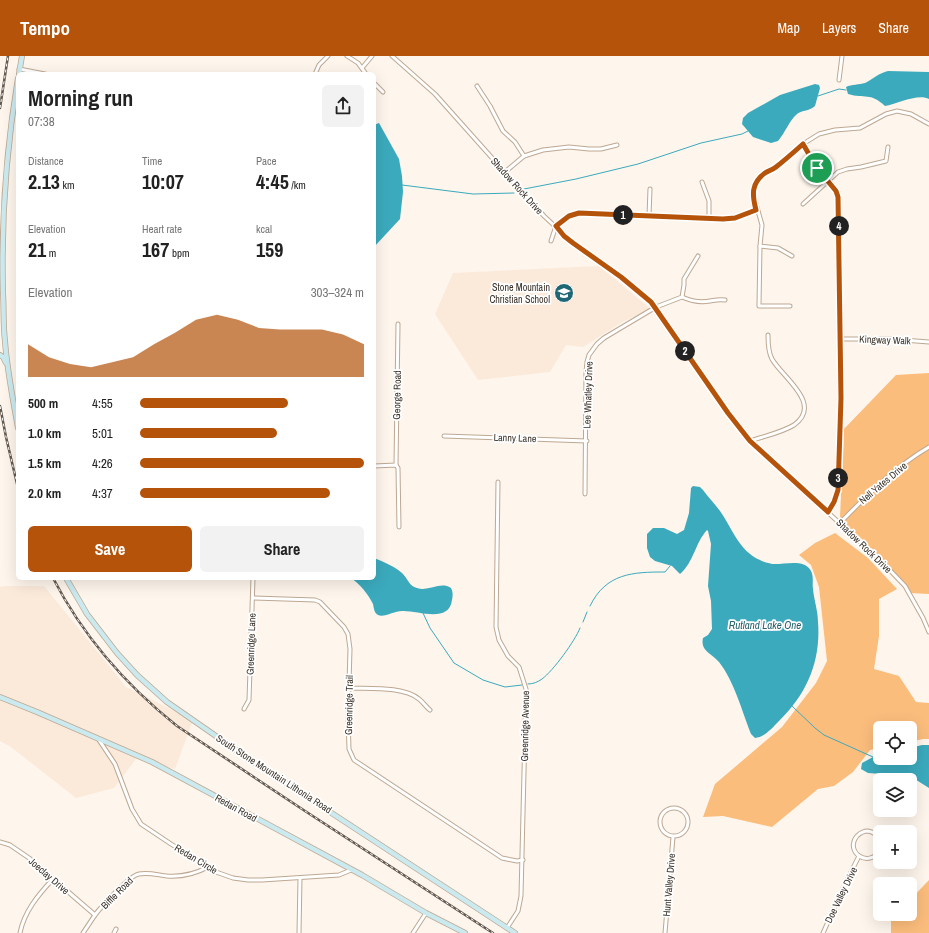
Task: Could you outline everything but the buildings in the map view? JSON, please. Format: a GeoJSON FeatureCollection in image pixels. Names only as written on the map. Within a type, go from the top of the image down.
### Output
{"type":"FeatureCollection","features":[{"type":"Feature","properties":{"kind":"main road"},"geometry":{"type":"LineString","coordinates":[[19,72],[22,56]]}},
{"type":"Feature","properties":{"kind":"main road"},"geometry":{"type":"LineString","coordinates":[[16,93],[6,168],[2,258],[2,340],[16,417]]}},
{"type":"Feature","properties":{"kind":"main road"},"geometry":{"type":"LineString","coordinates":[[0,264],[2,258]]}},
{"type":"Feature","properties":{"kind":"main road"},"geometry":{"type":"LineString","coordinates":[[0,355],[3,357],[7,366]]}},
{"type":"Feature","properties":{"kind":"main road","name":"South Stone Mountain Lithonia Road"},"geometry":{"type":"LineString","coordinates":[[67,580],[88,614],[117,653],[137,675],[167,702],[249,759],[330,810],[515,933]]}},
{"type":"Feature","properties":{"kind":"main road","name":"Redan Road"},"geometry":{"type":"LineString","coordinates":[[0,698],[37,712],[152,762],[368,878],[426,913],[465,933]]}},
{"type":"Feature","properties":{"kind":"street"},"geometry":{"type":"LineString","coordinates":[[316,72],[319,65],[328,56]]}},
{"type":"Feature","properties":{"kind":"street"},"geometry":{"type":"LineString","coordinates":[[347,56],[352,58],[365,72]]}},
{"type":"Feature","properties":{"kind":"street"},"geometry":{"type":"LineString","coordinates":[[362,68],[372,56]]}},
{"type":"Feature","properties":{"kind":"street","name":"Shadow Rock Drive"},"geometry":{"type":"LineString","coordinates":[[392,56],[435,94],[504,172],[564,236],[621,277],[656,307],[714,393],[750,441],[883,563],[905,586],[929,632]]}},
{"type":"Feature","properties":{"kind":"street"},"geometry":{"type":"LineString","coordinates":[[839,80],[842,56]]}},
{"type":"Feature","properties":{"kind":"street"},"geometry":{"type":"LineString","coordinates":[[376,85],[383,92]]}},
{"type":"Feature","properties":{"kind":"street"},"geometry":{"type":"LineString","coordinates":[[477,86],[490,106],[503,131],[514,142],[524,156]]}},
{"type":"Feature","properties":{"kind":"street"},"geometry":{"type":"LineString","coordinates":[[790,306],[760,306],[760,246],[762,225],[756,210],[753,193],[754,185],[757,181],[803,144],[819,134],[835,130],[860,128],[886,114],[897,111],[911,114],[929,124]]}},
{"type":"Feature","properties":{"kind":"street"},"geometry":{"type":"LineString","coordinates":[[803,144],[815,165],[836,191],[838,197],[841,398],[838,490],[834,502],[828,512]]}},
{"type":"Feature","properties":{"kind":"street"},"geometry":{"type":"LineString","coordinates":[[504,172],[524,156],[543,150],[556,148],[601,149],[617,145]]}},
{"type":"Feature","properties":{"kind":"street"},"geometry":{"type":"LineString","coordinates":[[803,204],[827,180],[841,170],[886,161],[888,147]]}},
{"type":"Feature","properties":{"kind":"street"},"geometry":{"type":"LineString","coordinates":[[702,182],[709,201],[709,218]]}},
{"type":"Feature","properties":{"kind":"street"},"geometry":{"type":"LineString","coordinates":[[649,216],[650,189]]}},
{"type":"Feature","properties":{"kind":"street"},"geometry":{"type":"LineString","coordinates":[[551,241],[556,226],[569,216],[579,213],[723,219],[735,218],[756,210]]}},
{"type":"Feature","properties":{"kind":"street"},"geometry":{"type":"LineString","coordinates":[[760,246],[778,248],[792,256]]}},
{"type":"Feature","properties":{"kind":"street"},"geometry":{"type":"LineString","coordinates":[[698,256],[684,279],[682,297],[694,302],[719,299],[725,300]]}},
{"type":"Feature","properties":{"kind":"street","name":"Lee Whatley Drive"},"geometry":{"type":"LineString","coordinates":[[585,494],[587,441],[586,372],[589,355],[597,344],[604,338],[656,307],[682,297]]}},
{"type":"Feature","properties":{"kind":"street","name":"George Road"},"geometry":{"type":"LineString","coordinates":[[398,324],[396,465],[399,474],[399,526]]}},
{"type":"Feature","properties":{"kind":"street"},"geometry":{"type":"LineString","coordinates":[[750,441],[793,425],[800,418],[804,409],[801,395],[772,359],[769,350],[768,335]]}},
{"type":"Feature","properties":{"kind":"street","name":"Kingway Walk"},"geometry":{"type":"LineString","coordinates":[[841,339],[890,338],[929,342]]}},
{"type":"Feature","properties":{"kind":"street","name":"Lanny Lane"},"geometry":{"type":"LineString","coordinates":[[444,436],[587,441]]}},
{"type":"Feature","properties":{"kind":"street","name":"Nell Yates Drive"},"geometry":{"type":"LineString","coordinates":[[840,523],[874,489],[900,467],[929,447]]}},
{"type":"Feature","properties":{"kind":"street"},"geometry":{"type":"LineString","coordinates":[[376,466],[396,465]]}},
{"type":"Feature","properties":{"kind":"street","name":"Greenridge Avenue"},"geometry":{"type":"LineString","coordinates":[[498,482],[496,627],[500,640],[508,656],[519,667],[526,688],[521,896],[518,910],[507,928]]}},
{"type":"Feature","properties":{"kind":"street","name":"Greenridge Lane"},"geometry":{"type":"LineString","coordinates":[[244,709],[250,700],[253,580]]}},
{"type":"Feature","properties":{"kind":"street","name":"Greenridge Trail"},"geometry":{"type":"LineString","coordinates":[[253,598],[315,600],[320,602],[344,627],[348,634],[350,649],[348,718],[349,749],[354,760],[502,858],[517,861],[522,860]]}},
{"type":"Feature","properties":{"kind":"street"},"geometry":{"type":"LineString","coordinates":[[923,618],[929,618]]}},
{"type":"Feature","properties":{"kind":"street"},"geometry":{"type":"LineString","coordinates":[[349,688],[395,690],[408,693],[418,698],[430,710]]}},
{"type":"Feature","properties":{"kind":"street","name":"Redan Circle"},"geometry":{"type":"LineString","coordinates":[[98,739],[115,764],[132,809],[141,824],[148,830],[208,867],[226,876],[248,880],[339,875],[351,870]]}},
{"type":"Feature","properties":{"kind":"street"},"geometry":{"type":"LineString","coordinates":[[669,809],[678,809],[686,814],[688,826],[685,832],[679,836],[673,837],[662,829],[660,820],[664,811],[669,809]]}},
{"type":"Feature","properties":{"kind":"street","name":"Doe Valley Drive"},"geometry":{"type":"LineString","coordinates":[[873,832],[867,831],[859,834],[854,841],[853,846],[854,850],[859,856],[868,859],[873,858]]}},
{"type":"Feature","properties":{"kind":"street","name":"Hunt Valley Drive"},"geometry":{"type":"LineString","coordinates":[[665,933],[673,837]]}},
{"type":"Feature","properties":{"kind":"street","name":"Joeclay Drive"},"geometry":{"type":"LineString","coordinates":[[0,842],[19,851],[95,915]]}},
{"type":"Feature","properties":{"kind":"street","name":"Doe Valley Drive"},"geometry":{"type":"LineString","coordinates":[[822,933],[859,856]]}},
{"type":"Feature","properties":{"kind":"street","name":"Biffle Road"},"geometry":{"type":"LineString","coordinates":[[83,933],[95,915],[126,882],[138,874],[149,873],[180,876],[199,872],[208,867]]}},
{"type":"Feature","properties":{"kind":"street"},"geometry":{"type":"LineString","coordinates":[[299,933],[300,878]]}},
{"type":"Feature","properties":{"kind":"street"},"geometry":{"type":"LineString","coordinates":[[20,933],[22,922],[32,904],[53,879]]}},
{"type":"Feature","properties":{"kind":"street"},"geometry":{"type":"LineString","coordinates":[[413,933],[426,913]]}},
{"type":"Feature","properties":{"kind":"shaded area"},"geometry":{"type":"Polygon","coordinates":[[[599,266],[652,310],[624,321],[583,347],[566,345],[550,372],[478,380],[435,314],[453,273],[599,266]]]}},
{"type":"Feature","properties":{"kind":"shaded area"},"geometry":{"type":"Polygon","coordinates":[[[929,373],[929,594],[909,593],[851,533],[840,517],[844,429],[896,375],[929,373]]]}},
{"type":"Feature","properties":{"kind":"shaded area"},"geometry":{"type":"Polygon","coordinates":[[[835,533],[868,558],[897,589],[879,599],[879,636],[874,669],[899,676],[916,702],[929,703],[929,739],[917,740],[917,721],[873,721],[873,749],[870,750],[853,772],[834,786],[818,789],[772,827],[723,816],[703,817],[715,784],[782,727],[816,683],[827,661],[819,587],[811,565],[799,555],[815,543],[835,533]]]}},
{"type":"Feature","properties":{"kind":"shaded area"},"geometry":{"type":"Polygon","coordinates":[[[44,586],[126,687],[193,720],[175,769],[136,759],[114,788],[76,798],[11,747],[0,741],[0,587],[44,586]]]}},
{"type":"Feature","properties":{"kind":"shaded area"},"geometry":{"type":"Polygon","coordinates":[[[929,880],[929,933],[891,933],[891,921],[917,921],[917,893],[929,880]]]}},
{"type":"Feature","properties":{"kind":"water"},"geometry":{"type":"Polygon","coordinates":[[[888,71],[929,72],[929,99],[919,97],[885,106],[871,97],[848,94],[846,87],[865,83],[888,71]]]}},
{"type":"Feature","properties":{"kind":"water"},"geometry":{"type":"Polygon","coordinates":[[[815,84],[819,85],[820,88],[815,106],[797,114],[778,141],[771,143],[753,137],[742,124],[743,118],[748,113],[780,95],[815,84]]]}},
{"type":"Feature","properties":{"kind":"water"},"geometry":{"type":"Polygon","coordinates":[[[379,123],[399,159],[403,192],[400,219],[376,245],[376,124],[379,123]]]}},
{"type":"Feature","properties":{"kind":"water","name":"Rutland Lake One"},"geometry":{"type":"Polygon","coordinates":[[[693,486],[700,487],[703,490],[720,511],[741,545],[753,556],[772,564],[799,563],[808,567],[812,573],[818,622],[818,636],[817,650],[810,676],[797,700],[789,711],[771,729],[759,737],[755,738],[751,734],[729,678],[719,662],[707,652],[702,642],[703,638],[708,635],[712,629],[711,601],[708,586],[711,544],[708,531],[707,530],[703,535],[692,558],[680,574],[672,566],[655,561],[650,557],[647,548],[647,534],[653,528],[664,528],[677,534],[684,530],[689,513],[691,488],[693,486]]]}},
{"type":"Feature","properties":{"kind":"water"},"geometry":{"type":"Polygon","coordinates":[[[376,559],[389,564],[399,571],[414,587],[426,589],[447,586],[451,588],[453,597],[450,607],[445,612],[439,614],[402,611],[380,616],[375,612],[373,604],[358,583],[354,580],[376,580],[376,559]]]}},
{"type":"Feature","properties":{"kind":"water"},"geometry":{"type":"Polygon","coordinates":[[[929,745],[929,788],[917,780],[917,773],[873,773],[868,773],[861,769],[862,763],[873,757],[873,765],[917,765],[917,746],[929,745]]]}},
{"type":"Feature","properties":{"kind":"waterway"},"geometry":{"type":"LineString","coordinates":[[818,96],[839,89],[846,90]]}},
{"type":"Feature","properties":{"kind":"waterway"},"geometry":{"type":"LineString","coordinates":[[524,189],[576,179],[638,164],[701,143],[742,134],[748,131]]}},
{"type":"Feature","properties":{"kind":"waterway"},"geometry":{"type":"LineString","coordinates":[[402,185],[473,194],[514,193]]}},
{"type":"Feature","properties":{"kind":"waterway"},"geometry":{"type":"LineString","coordinates":[[590,606],[604,587],[612,581],[631,574],[665,572],[670,566]]}},
{"type":"Feature","properties":{"kind":"waterway"},"geometry":{"type":"LineString","coordinates":[[583,622],[587,612]]}},
{"type":"Feature","properties":{"kind":"waterway"},"geometry":{"type":"LineString","coordinates":[[423,613],[430,628],[454,663],[483,680],[505,687],[522,685]]}},
{"type":"Feature","properties":{"kind":"waterway"},"geometry":{"type":"LineString","coordinates":[[528,684],[534,683],[547,675],[569,648],[580,628]]}},
{"type":"Feature","properties":{"kind":"waterway"},"geometry":{"type":"LineString","coordinates":[[792,706],[824,735],[873,757]]}},
{"type":"Feature","properties":{"kind":"railway"},"geometry":{"type":"LineString","coordinates":[[0,108],[8,56]]}},
{"type":"Feature","properties":{"kind":"railway"},"geometry":{"type":"LineString","coordinates":[[0,406],[16,480]]}},
{"type":"Feature","properties":{"kind":"railway"},"geometry":{"type":"LineString","coordinates":[[54,580],[92,640],[124,677],[159,711],[177,726],[493,933]]}},
{"type":"Feature","properties":{"kind":"place","name":"Stone Mountain Christian School"},"geometry":{"type":"Point","coordinates":[564,293]}},
{"type":"Feature","properties":{"kind":"route"},"geometry":{"type":"LineString","coordinates":[[803,144],[817,168],[836,191],[838,197],[841,398],[838,490],[834,502],[828,512],[750,441],[696,368],[656,307],[621,277],[564,236],[556,226],[569,216],[579,213],[723,219],[735,218],[756,210],[753,199],[754,185],[764,174],[774,168],[803,144]]}}]}
